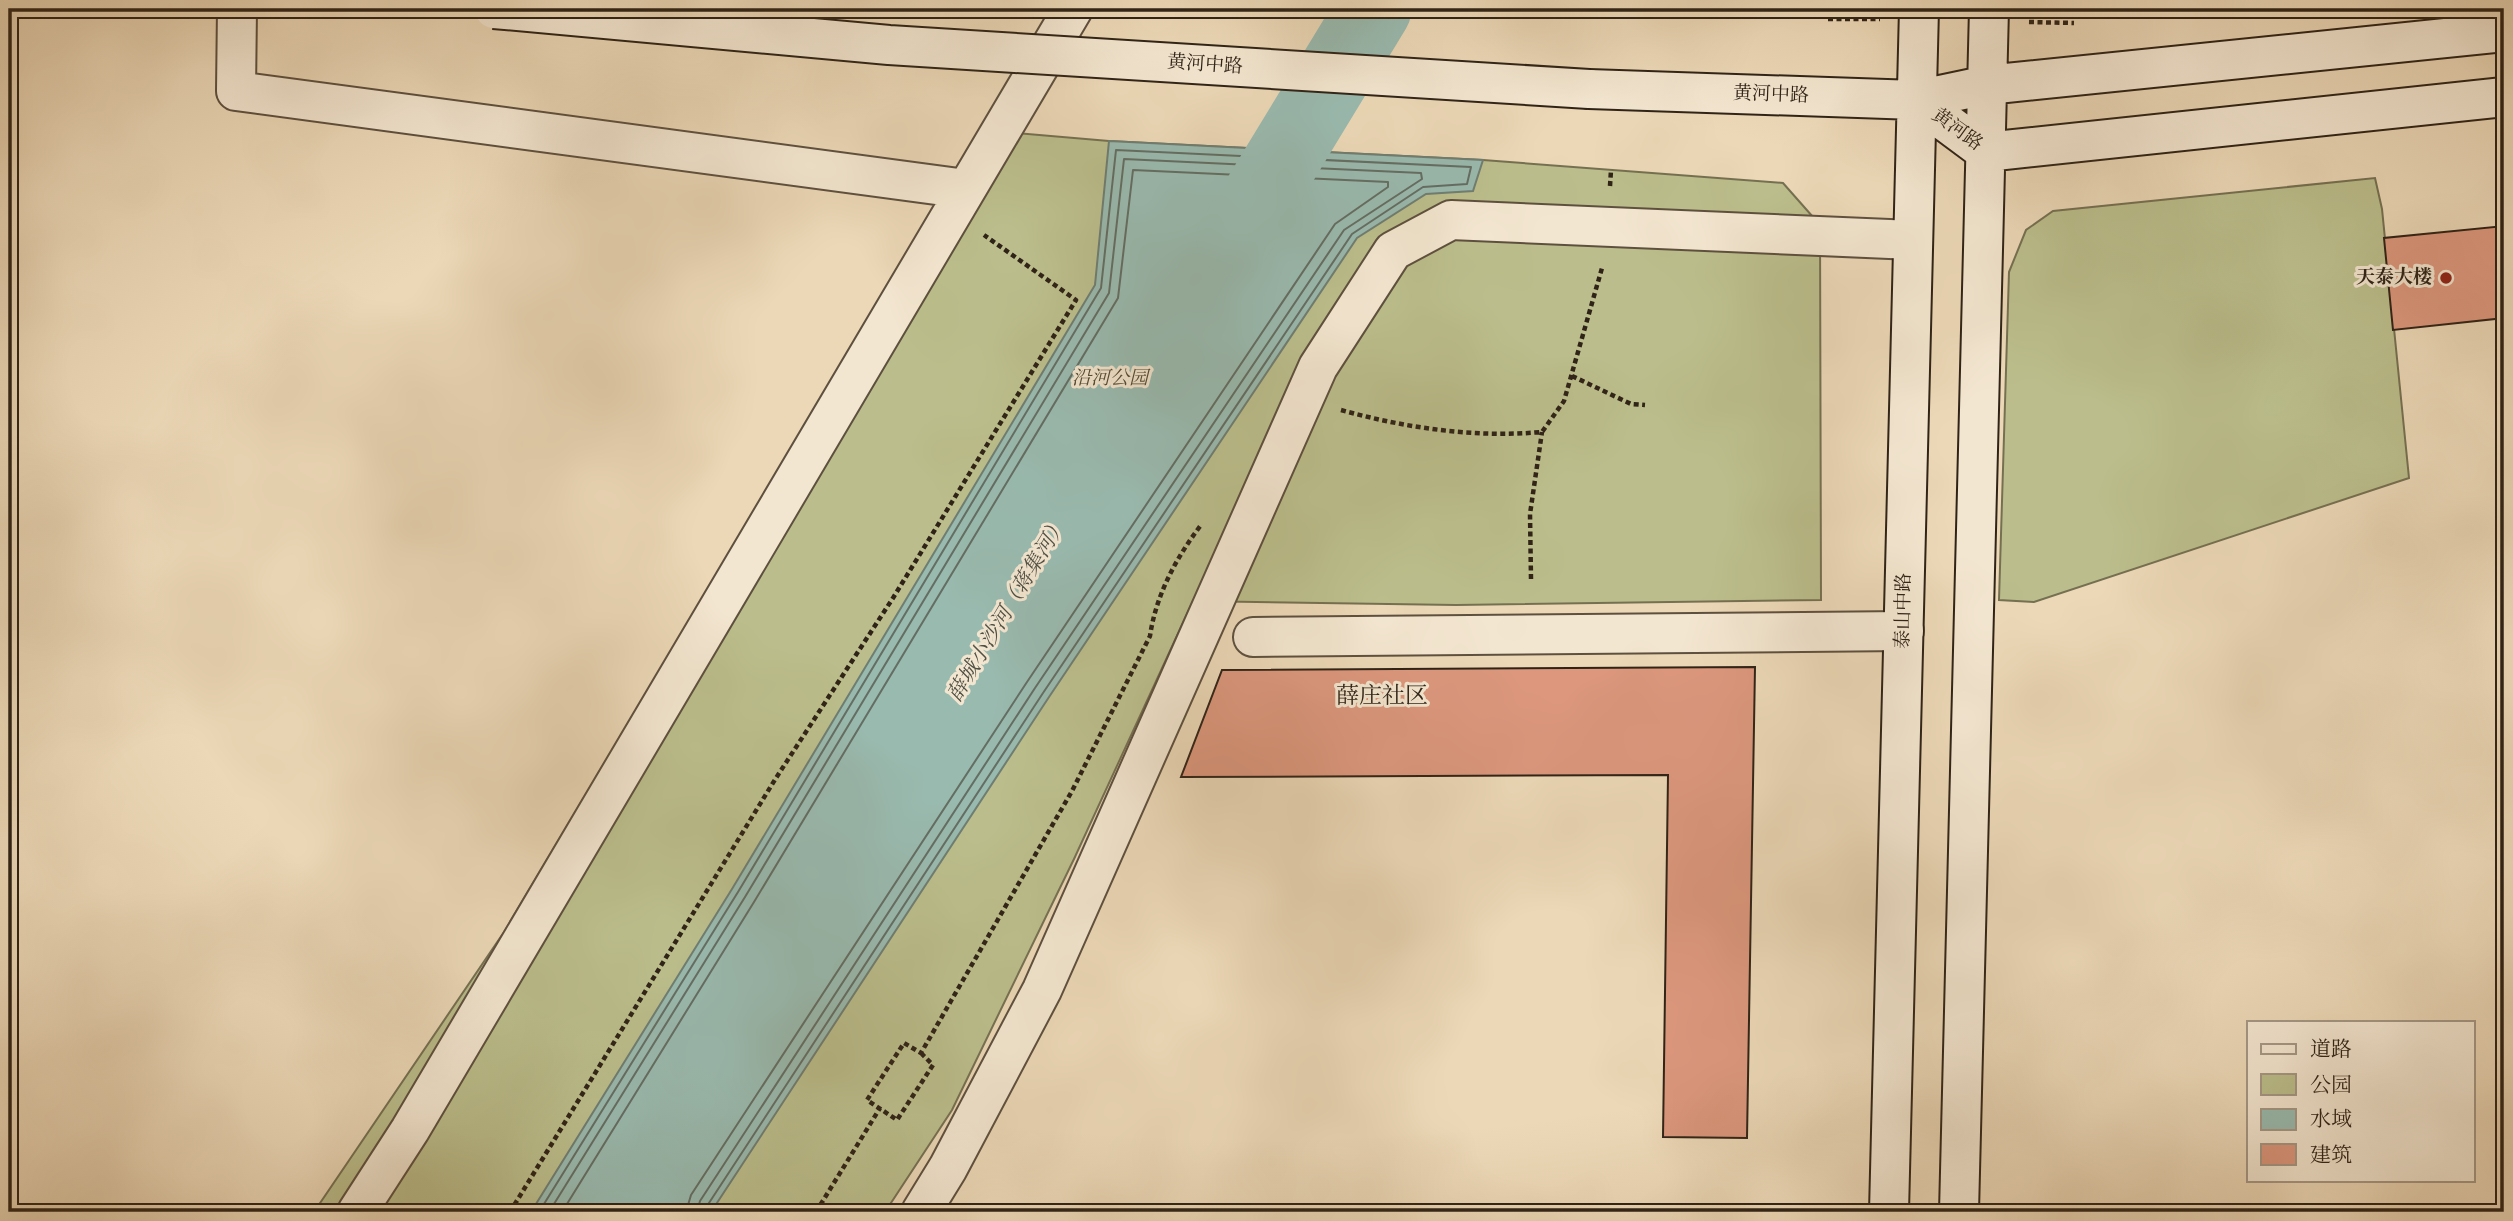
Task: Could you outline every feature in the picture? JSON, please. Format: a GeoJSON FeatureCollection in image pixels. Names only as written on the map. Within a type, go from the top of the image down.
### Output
{"type":"FeatureCollection","features":[{"type":"Feature","properties":{"kind":"main road"},"geometry":{"type":"LineString","coordinates":[[237,9],[236,91],[967,189]]}},
{"type":"Feature","properties":{"kind":"main road","name":"黄河中路"},"geometry":{"type":"LineString","coordinates":[[494,9],[889,46],[1589,89],[1916,100]]}},
{"type":"Feature","properties":{"kind":"main road"},"geometry":{"type":"LineString","coordinates":[[357,1212],[410,1130],[1073,9]]}},
{"type":"Feature","properties":{"kind":"main road","name":"泰山中路"},"geometry":{"type":"LineString","coordinates":[[1889,1212],[1919,9]]}},
{"type":"Feature","properties":{"kind":"main road"},"geometry":{"type":"LineString","coordinates":[[1959,1212],[1989,9]]}},
{"type":"Feature","properties":{"kind":"main road"},"geometry":{"type":"LineString","coordinates":[[1987,85],[2004,9]]}},
{"type":"Feature","properties":{"kind":"main road","name":"黄河路"},"geometry":{"type":"LineString","coordinates":[[1916,100],[1987,85],[2504,32]]}},
{"type":"Feature","properties":{"kind":"main road","name":"黄河路"},"geometry":{"type":"LineString","coordinates":[[1916,100],[1986,152],[2504,97]]}},
{"type":"Feature","properties":{"kind":"main road"},"geometry":{"type":"LineString","coordinates":[[921,1212],[948,1168],[1042,990],[1318,367],[1393,251],[1451,220],[1913,240]]}},
{"type":"Feature","properties":{"kind":"main road"},"geometry":{"type":"LineString","coordinates":[[1253,637],[1904,631]]}},
{"type":"Feature","properties":{"kind":"path"},"geometry":{"type":"LineString","coordinates":[[510,1212],[776,778],[893,598],[1076,300],[982,234],[967,189]]}},
{"type":"Feature","properties":{"kind":"path"},"geometry":{"type":"LineString","coordinates":[[1531,579],[1530,514],[1542,432],[1564,401],[1589,319],[1610,228]]}},
{"type":"Feature","properties":{"kind":"path"},"geometry":{"type":"LineString","coordinates":[[1572,376],[1630,404],[1645,405]]}},
{"type":"Feature","properties":{"kind":"path"},"geometry":{"type":"LineString","coordinates":[[1306,393],[1335,408],[1388,423],[1506,435],[1542,432]]}},
{"type":"Feature","properties":{"kind":"path"},"geometry":{"type":"LineString","coordinates":[[921,1053],[1072,791],[1150,636],[1154,611],[1180,552],[1207,517]]}},
{"type":"Feature","properties":{"kind":"path"},"geometry":{"type":"LineString","coordinates":[[904,1043],[921,1053],[933,1065],[897,1120],[867,1100],[904,1043]]}},
{"type":"Feature","properties":{"kind":"path"},"geometry":{"type":"LineString","coordinates":[[816,1212],[880,1108]]}},
{"type":"Feature","properties":{"kind":"green space","name":"沿河公园"},"geometry":{"type":"Polygon","coordinates":[[[981,130],[1109,141],[1483,160],[1783,183],[1820,225],[1821,600],[1456,605],[1193,601],[1074,859],[952,1110],[885,1212],[314,1212],[504,932],[981,130]]]}},
{"type":"Feature","properties":{"kind":"green space"},"geometry":{"type":"Polygon","coordinates":[[[2375,178],[2382,209],[2409,478],[2034,602],[1999,600],[2009,272],[2026,230],[2053,211],[2375,178]]]}},
{"type":"Feature","properties":{"kind":"water"},"geometry":{"type":"Polygon","coordinates":[[[1109,141],[1483,160],[1473,191],[1426,194],[1357,238],[1049,697],[711,1212],[531,1212],[732,889],[1095,285],[1109,141]]]}},
{"type":"Feature","properties":{"kind":"building","name":"天泰大楼"},"geometry":{"type":"Polygon","coordinates":[[[2504,226],[2504,318],[2393,330],[2384,238],[2504,226]]]}},
{"type":"Feature","properties":{"kind":"building"},"geometry":{"type":"Polygon","coordinates":[[[1755,667],[1747,1138],[1663,1137],[1668,775],[1181,777],[1222,670],[1755,667]]]}},
{"type":"Feature","properties":{"kind":"waterway","name":"薛城小沙河（蒋集河）"},"geometry":{"type":"LineString","coordinates":[[1234,239],[1374,9]]}},
{"type":"Feature","properties":{"kind":"place","name":"天泰大楼"},"geometry":{"type":"Point","coordinates":[2446,278]}},
{"type":"Feature","properties":{"kind":"district","name":"薛庄社区"},"geometry":{"type":"Point","coordinates":[1382,696]}}]}
